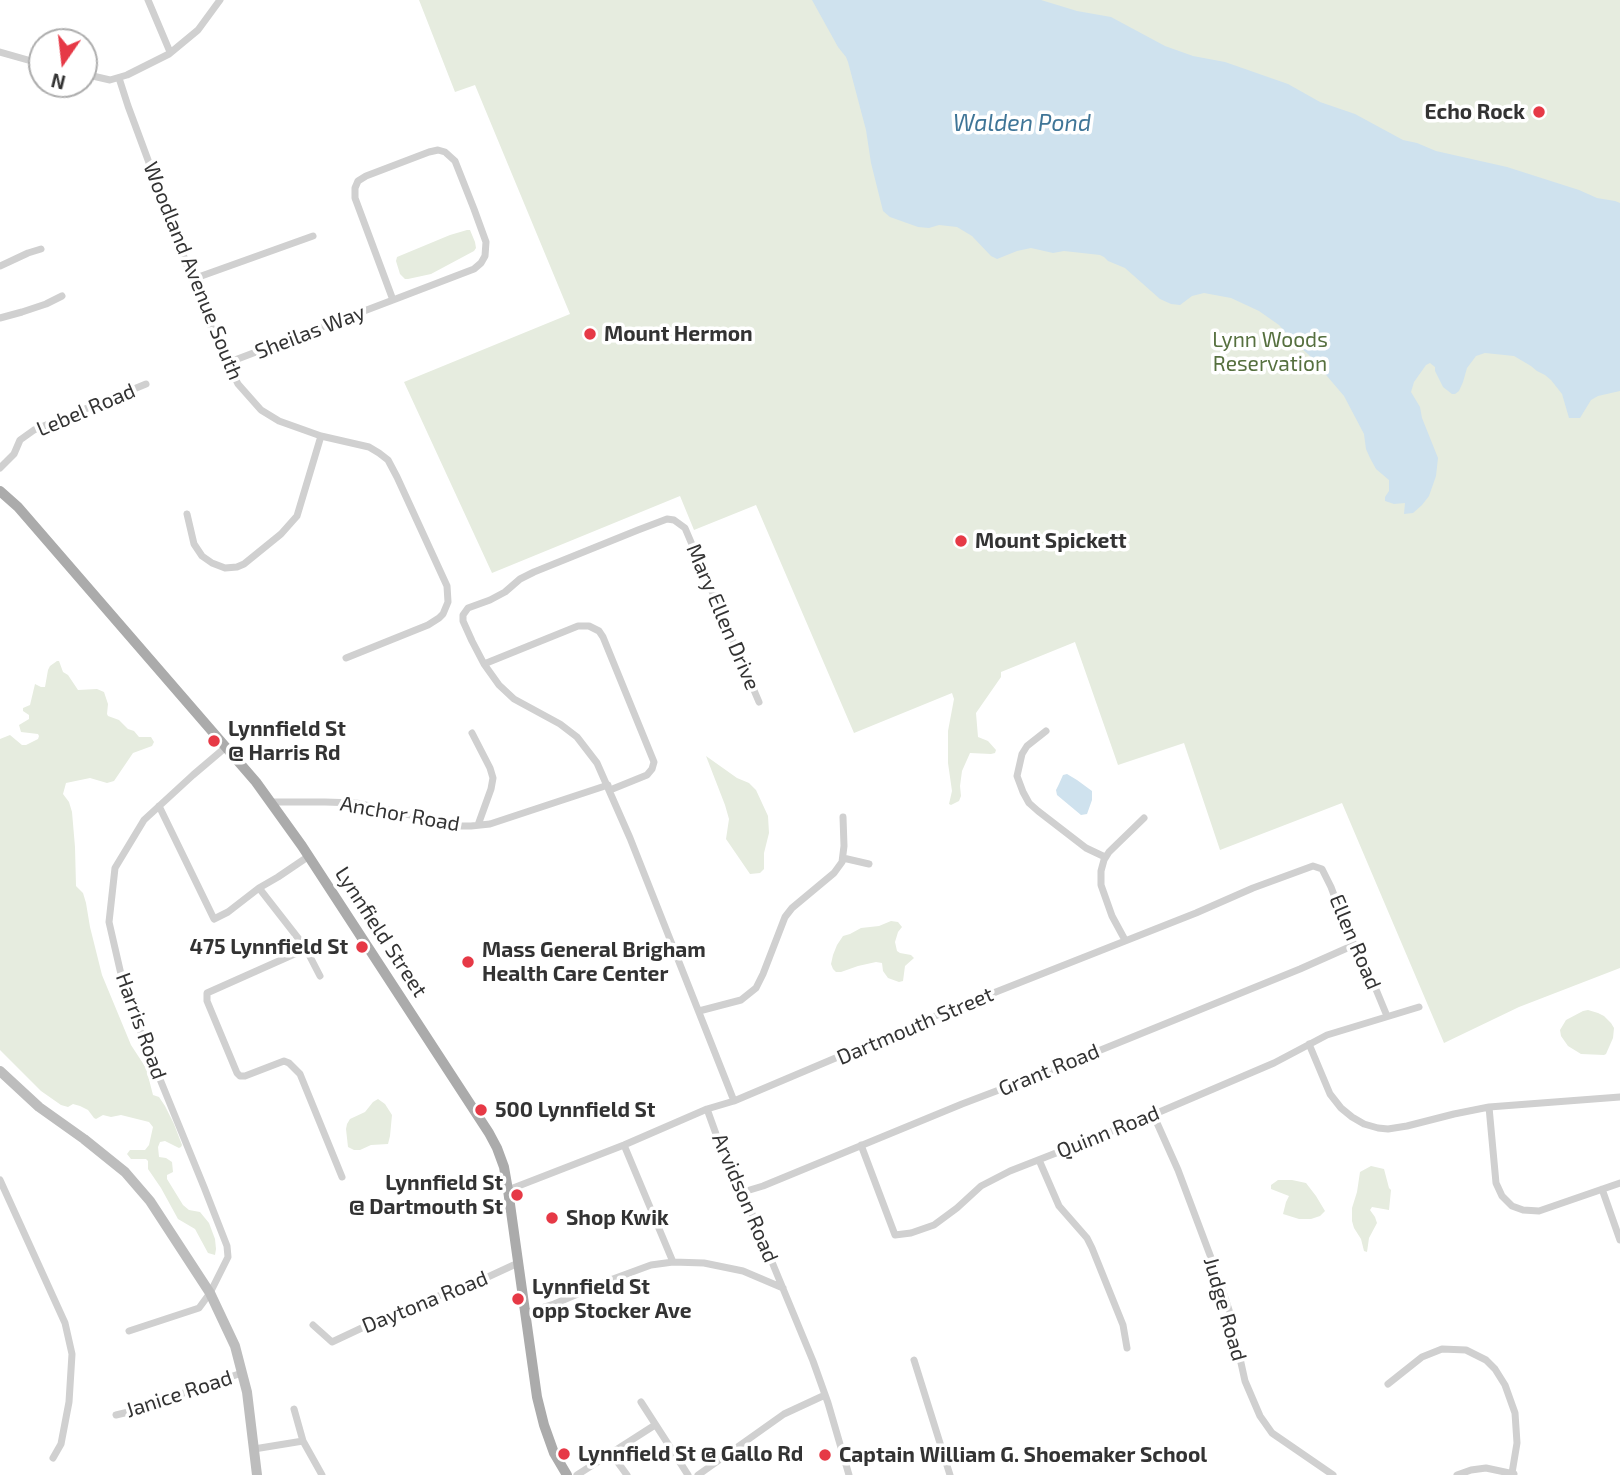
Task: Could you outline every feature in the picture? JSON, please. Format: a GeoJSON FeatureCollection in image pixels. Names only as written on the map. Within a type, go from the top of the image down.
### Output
{"type":"FeatureCollection","features":[{"type":"Feature","properties":{"kind":"main road","name":"Lynnfield Street"},"geometry":{"type":"LineString","coordinates":[[0,491],[18,507],[271,802],[489,1133],[504,1167],[537,1397],[554,1454],[567,1475]]}},
{"type":"Feature","properties":{"kind":"street"},"geometry":{"type":"LineString","coordinates":[[148,0],[170,52]]}},
{"type":"Feature","properties":{"kind":"street"},"geometry":{"type":"LineString","coordinates":[[98,78],[110,80],[119,78],[170,52],[198,30],[220,0]]}},
{"type":"Feature","properties":{"kind":"street"},"geometry":{"type":"LineString","coordinates":[[0,52],[28,60]]}},
{"type":"Feature","properties":{"kind":"street","name":"Woodland Avenue South"},"geometry":{"type":"LineString","coordinates":[[119,78],[193,279],[227,363],[242,390],[261,410],[285,424],[374,450],[391,464],[447,586],[449,597],[439,618],[346,658]]}},
{"type":"Feature","properties":{"kind":"street","name":"Sheilas Way"},"geometry":{"type":"LineString","coordinates":[[227,363],[393,300],[474,269],[481,263],[485,256],[486,242],[455,161],[445,152],[429,152],[366,176],[358,181],[355,188],[355,198],[393,300]]}},
{"type":"Feature","properties":{"kind":"street"},"geometry":{"type":"LineString","coordinates":[[193,279],[313,236]]}},
{"type":"Feature","properties":{"kind":"street"},"geometry":{"type":"LineString","coordinates":[[0,266],[41,250]]}},
{"type":"Feature","properties":{"kind":"street"},"geometry":{"type":"LineString","coordinates":[[0,318],[62,296]]}},
{"type":"Feature","properties":{"kind":"street","name":"Lebel Road"},"geometry":{"type":"LineString","coordinates":[[0,468],[14,454],[20,440],[34,430],[146,384]]}},
{"type":"Feature","properties":{"kind":"street"},"geometry":{"type":"LineString","coordinates":[[187,514],[194,544],[202,556],[225,568],[244,564],[281,534],[297,516],[321,436]]}},
{"type":"Feature","properties":{"kind":"street","name":"Mary Ellen Drive"},"geometry":{"type":"LineString","coordinates":[[484,664],[463,621],[463,615],[468,608],[505,592],[520,579],[534,572],[667,519],[674,520],[685,528],[759,702]]}},
{"type":"Feature","properties":{"kind":"street","name":"Anchor Road"},"geometry":{"type":"LineString","coordinates":[[271,802],[356,803],[461,826],[490,824],[647,775],[653,767],[654,760],[599,631],[589,625],[578,626],[484,664]]}},
{"type":"Feature","properties":{"kind":"street"},"geometry":{"type":"LineString","coordinates":[[484,664],[499,685],[514,699],[560,724],[577,737],[591,754],[609,788],[734,1101]]}},
{"type":"Feature","properties":{"kind":"street"},"geometry":{"type":"LineString","coordinates":[[1046,731],[1024,750],[1017,771],[1019,785],[1026,799],[1038,811],[1086,848],[1105,858]]}},
{"type":"Feature","properties":{"kind":"street"},"geometry":{"type":"LineString","coordinates":[[472,733],[493,778],[478,825]]}},
{"type":"Feature","properties":{"kind":"street","name":"Harris Road"},"geometry":{"type":"LineString","coordinates":[[210,1293],[226,1263],[227,1246],[125,996],[109,922],[115,868],[144,820],[226,747]]}},
{"type":"Feature","properties":{"kind":"street"},"geometry":{"type":"LineString","coordinates":[[159,806],[214,919],[309,856]]}},
{"type":"Feature","properties":{"kind":"street"},"geometry":{"type":"LineString","coordinates":[[699,1011],[741,1000],[756,988],[785,917],[834,873],[843,858],[843,817]]}},
{"type":"Feature","properties":{"kind":"street"},"geometry":{"type":"LineString","coordinates":[[1125,940],[1112,916],[1100,875],[1105,858],[1144,818]]}},
{"type":"Feature","properties":{"kind":"street"},"geometry":{"type":"LineString","coordinates":[[843,858],[869,864]]}},
{"type":"Feature","properties":{"kind":"street","name":"Dartmouth Street"},"geometry":{"type":"LineString","coordinates":[[508,1190],[707,1109],[734,1101],[930,1018],[1294,872],[1313,866],[1322,869]]}},
{"type":"Feature","properties":{"kind":"street","name":"Ellen Road"},"geometry":{"type":"LineString","coordinates":[[1322,869],[1387,1016]]}},
{"type":"Feature","properties":{"kind":"street"},"geometry":{"type":"LineString","coordinates":[[259,888],[304,947],[320,976]]}},
{"type":"Feature","properties":{"kind":"street","name":"Grant Road"},"geometry":{"type":"LineString","coordinates":[[743,1192],[1049,1072],[1300,969],[1354,944]]}},
{"type":"Feature","properties":{"kind":"street"},"geometry":{"type":"LineString","coordinates":[[304,947],[299,952],[207,993],[207,1001],[240,1076],[285,1061],[300,1074],[342,1177]]}},
{"type":"Feature","properties":{"kind":"street","name":"Quinn Road"},"geometry":{"type":"LineString","coordinates":[[861,1145],[895,1235],[911,1233],[934,1225],[981,1186],[1010,1171],[1274,1063],[1327,1035],[1419,1007]]}},
{"type":"Feature","properties":{"kind":"street"},"geometry":{"type":"LineString","coordinates":[[1309,1044],[1330,1094],[1341,1108],[1364,1124],[1388,1129],[1489,1107],[1620,1097]]}},
{"type":"Feature","properties":{"kind":"street"},"geometry":{"type":"LineString","coordinates":[[0,1071],[39,1107],[125,1172],[150,1201],[210,1293],[235,1346],[247,1392],[257,1475]]}},
{"type":"Feature","properties":{"kind":"street"},"geometry":{"type":"LineString","coordinates":[[1489,1107],[1496,1182],[1502,1196],[1512,1206],[1523,1210],[1539,1210],[1620,1183]]}},
{"type":"Feature","properties":{"kind":"street","name":"Arvidson Road"},"geometry":{"type":"LineString","coordinates":[[707,1109],[825,1395],[849,1475]]}},
{"type":"Feature","properties":{"kind":"street","name":"Judge Road"},"geometry":{"type":"LineString","coordinates":[[1153,1114],[1178,1170],[1219,1279],[1236,1334],[1245,1381],[1260,1416],[1272,1433],[1333,1475]]}},
{"type":"Feature","properties":{"kind":"street"},"geometry":{"type":"LineString","coordinates":[[624,1145],[673,1262]]}},
{"type":"Feature","properties":{"kind":"street"},"geometry":{"type":"LineString","coordinates":[[1040,1160],[1059,1206],[1087,1238],[1092,1248],[1123,1325],[1127,1348]]}},
{"type":"Feature","properties":{"kind":"street"},"geometry":{"type":"LineString","coordinates":[[0,1180],[65,1323],[72,1354],[67,1413],[61,1444],[53,1458]]}},
{"type":"Feature","properties":{"kind":"street"},"geometry":{"type":"LineString","coordinates":[[1602,1189],[1620,1240]]}},
{"type":"Feature","properties":{"kind":"street"},"geometry":{"type":"LineString","coordinates":[[525,1313],[652,1265],[673,1262],[704,1263],[743,1271],[783,1288]]}},
{"type":"Feature","properties":{"kind":"street","name":"Daytona Road"},"geometry":{"type":"LineString","coordinates":[[313,1325],[332,1342],[400,1310],[477,1282],[518,1263]]}},
{"type":"Feature","properties":{"kind":"street"},"geometry":{"type":"LineString","coordinates":[[129,1331],[199,1308],[210,1293]]}},
{"type":"Feature","properties":{"kind":"street"},"geometry":{"type":"LineString","coordinates":[[1388,1384],[1422,1357],[1442,1349],[1466,1350],[1486,1360],[1495,1369],[1505,1385],[1515,1413],[1517,1443],[1514,1474],[1486,1468],[1457,1475]]}},
{"type":"Feature","properties":{"kind":"street"},"geometry":{"type":"LineString","coordinates":[[914,1360],[950,1475]]}},
{"type":"Feature","properties":{"kind":"street","name":"Janice Road"},"geometry":{"type":"LineString","coordinates":[[116,1415],[145,1408],[242,1373]]}},
{"type":"Feature","properties":{"kind":"street"},"geometry":{"type":"LineString","coordinates":[[698,1475],[784,1414],[825,1395]]}},
{"type":"Feature","properties":{"kind":"street"},"geometry":{"type":"LineString","coordinates":[[640,1402],[688,1475]]}},
{"type":"Feature","properties":{"kind":"street"},"geometry":{"type":"LineString","coordinates":[[294,1409],[303,1441],[322,1475]]}},
{"type":"Feature","properties":{"kind":"street"},"geometry":{"type":"LineString","coordinates":[[577,1475],[655,1425]]}},
{"type":"Feature","properties":{"kind":"street"},"geometry":{"type":"LineString","coordinates":[[254,1449],[303,1441]]}},
{"type":"Feature","properties":{"kind":"street"},"geometry":{"type":"LineString","coordinates":[[611,1453],[626,1475]]}},
{"type":"Feature","properties":{"kind":"green space","name":"Lynn Woods Reservation"},"geometry":{"type":"Polygon","coordinates":[[[419,0],[1620,0],[1620,968],[1519,1007],[1444,1043],[1342,803],[1220,850],[1184,743],[1118,765],[1075,642],[1001,672],[1001,677],[976,713],[978,737],[988,741],[996,750],[995,753],[970,753],[962,771],[959,801],[949,804],[952,791],[948,763],[948,731],[954,699],[952,693],[854,733],[756,505],[694,530],[680,496],[492,573],[404,382],[570,314],[475,85],[455,92],[419,0]]]}},
{"type":"Feature","properties":{"kind":"green space"},"geometry":{"type":"Polygon","coordinates":[[[470,230],[475,242],[474,251],[431,274],[405,279],[400,274],[397,257],[470,230]]]}},
{"type":"Feature","properties":{"kind":"green space"},"geometry":{"type":"Polygon","coordinates":[[[57,661],[78,690],[97,689],[104,692],[108,716],[119,720],[139,737],[151,737],[154,742],[152,746],[133,753],[114,781],[107,783],[90,778],[66,783],[63,794],[72,812],[76,886],[83,893],[86,903],[102,975],[131,1045],[146,1068],[153,1095],[159,1097],[165,1106],[182,1145],[179,1148],[165,1141],[160,1142],[159,1157],[172,1162],[173,1172],[167,1175],[167,1179],[183,1205],[189,1210],[200,1212],[209,1223],[215,1239],[215,1255],[208,1253],[195,1229],[178,1219],[148,1169],[148,1161],[131,1159],[127,1154],[130,1150],[145,1150],[149,1145],[153,1127],[149,1122],[121,1115],[103,1115],[96,1119],[80,1106],[61,1105],[41,1091],[0,1050],[0,739],[10,735],[22,745],[26,745],[38,739],[38,734],[21,732],[19,725],[29,719],[23,708],[30,705],[35,684],[45,687],[48,670],[57,661]]]}},
{"type":"Feature","properties":{"kind":"green space"},"geometry":{"type":"Polygon","coordinates":[[[706,756],[737,778],[749,783],[756,790],[768,816],[769,833],[764,853],[764,869],[760,873],[750,874],[726,839],[729,819],[706,756]]]}},
{"type":"Feature","properties":{"kind":"green space"},"geometry":{"type":"Polygon","coordinates":[[[891,921],[898,922],[902,927],[895,942],[897,951],[914,958],[905,966],[903,981],[888,978],[882,963],[876,962],[841,972],[833,969],[833,955],[843,936],[861,928],[879,926],[891,921]]]}},
{"type":"Feature","properties":{"kind":"green space"},"geometry":{"type":"Polygon","coordinates":[[[1588,1010],[1604,1016],[1614,1028],[1613,1038],[1604,1055],[1581,1054],[1568,1046],[1561,1036],[1560,1030],[1566,1020],[1588,1010]]]}},
{"type":"Feature","properties":{"kind":"green space"},"geometry":{"type":"Polygon","coordinates":[[[378,1099],[392,1115],[388,1144],[371,1145],[360,1150],[348,1147],[346,1129],[350,1119],[365,1112],[378,1099]]]}},
{"type":"Feature","properties":{"kind":"green space"},"geometry":{"type":"Polygon","coordinates":[[[1371,1166],[1384,1169],[1391,1190],[1389,1210],[1372,1207],[1370,1210],[1377,1223],[1369,1238],[1367,1252],[1364,1251],[1354,1228],[1352,1208],[1360,1172],[1371,1166]]]}},
{"type":"Feature","properties":{"kind":"green space"},"geometry":{"type":"Polygon","coordinates":[[[1278,1180],[1306,1183],[1325,1211],[1311,1219],[1299,1219],[1283,1214],[1289,1196],[1271,1189],[1271,1185],[1278,1180]]]}},
{"type":"Feature","properties":{"kind":"water","name":"Walden Pond"},"geometry":{"type":"Polygon","coordinates":[[[812,0],[1041,0],[1077,11],[1111,17],[1165,46],[1193,56],[1225,62],[1288,84],[1320,102],[1355,114],[1403,140],[1436,151],[1507,167],[1597,198],[1620,203],[1620,391],[1598,396],[1591,400],[1580,418],[1569,418],[1562,394],[1551,380],[1514,356],[1485,353],[1476,356],[1455,394],[1443,387],[1435,367],[1430,363],[1426,365],[1414,382],[1411,392],[1420,407],[1438,458],[1436,476],[1429,496],[1422,505],[1413,513],[1404,514],[1405,503],[1385,501],[1389,480],[1376,469],[1370,458],[1364,434],[1344,396],[1309,355],[1292,340],[1292,336],[1259,311],[1231,298],[1204,293],[1192,296],[1180,305],[1171,304],[1160,299],[1125,268],[1100,255],[1064,251],[1053,253],[1031,248],[997,259],[972,236],[957,227],[918,227],[890,217],[883,211],[848,62],[812,0]]]}},
{"type":"Feature","properties":{"kind":"water"},"geometry":{"type":"Polygon","coordinates":[[[1067,774],[1092,791],[1087,814],[1081,815],[1057,795],[1056,790],[1063,775],[1067,774]]]}},
{"type":"Feature","properties":{"kind":"place","name":"Echo Rock"},"geometry":{"type":"Point","coordinates":[1539,112]}},
{"type":"Feature","properties":{"kind":"place","name":"Mount Hermon"},"geometry":{"type":"Point","coordinates":[590,334]}},
{"type":"Feature","properties":{"kind":"place","name":"Mount Spickett"},"geometry":{"type":"Point","coordinates":[961,541]}},
{"type":"Feature","properties":{"kind":"place","name":"Lynnfield St @ Harris Rd"},"geometry":{"type":"Point","coordinates":[214,741]}},
{"type":"Feature","properties":{"kind":"place","name":"475 Lynnfield St"},"geometry":{"type":"Point","coordinates":[362,947]}},
{"type":"Feature","properties":{"kind":"place","name":"Mass General Brigham Health Care Center"},"geometry":{"type":"Point","coordinates":[468,962]}},
{"type":"Feature","properties":{"kind":"place","name":"500 Lynnfield St"},"geometry":{"type":"Point","coordinates":[481,1110]}},
{"type":"Feature","properties":{"kind":"place","name":"Lynnfield St @ Dartmouth St"},"geometry":{"type":"Point","coordinates":[517,1195]}},
{"type":"Feature","properties":{"kind":"place","name":"Shop Kwik"},"geometry":{"type":"Point","coordinates":[552,1218]}},
{"type":"Feature","properties":{"kind":"place","name":"Lynnfield St opp Stocker Ave"},"geometry":{"type":"Point","coordinates":[518,1299]}},
{"type":"Feature","properties":{"kind":"place","name":"Lynnfield St @ Gallo Rd"},"geometry":{"type":"Point","coordinates":[564,1454]}},
{"type":"Feature","properties":{"kind":"place","name":"Captain William G. Shoemaker School"},"geometry":{"type":"Point","coordinates":[825,1455]}}]}
